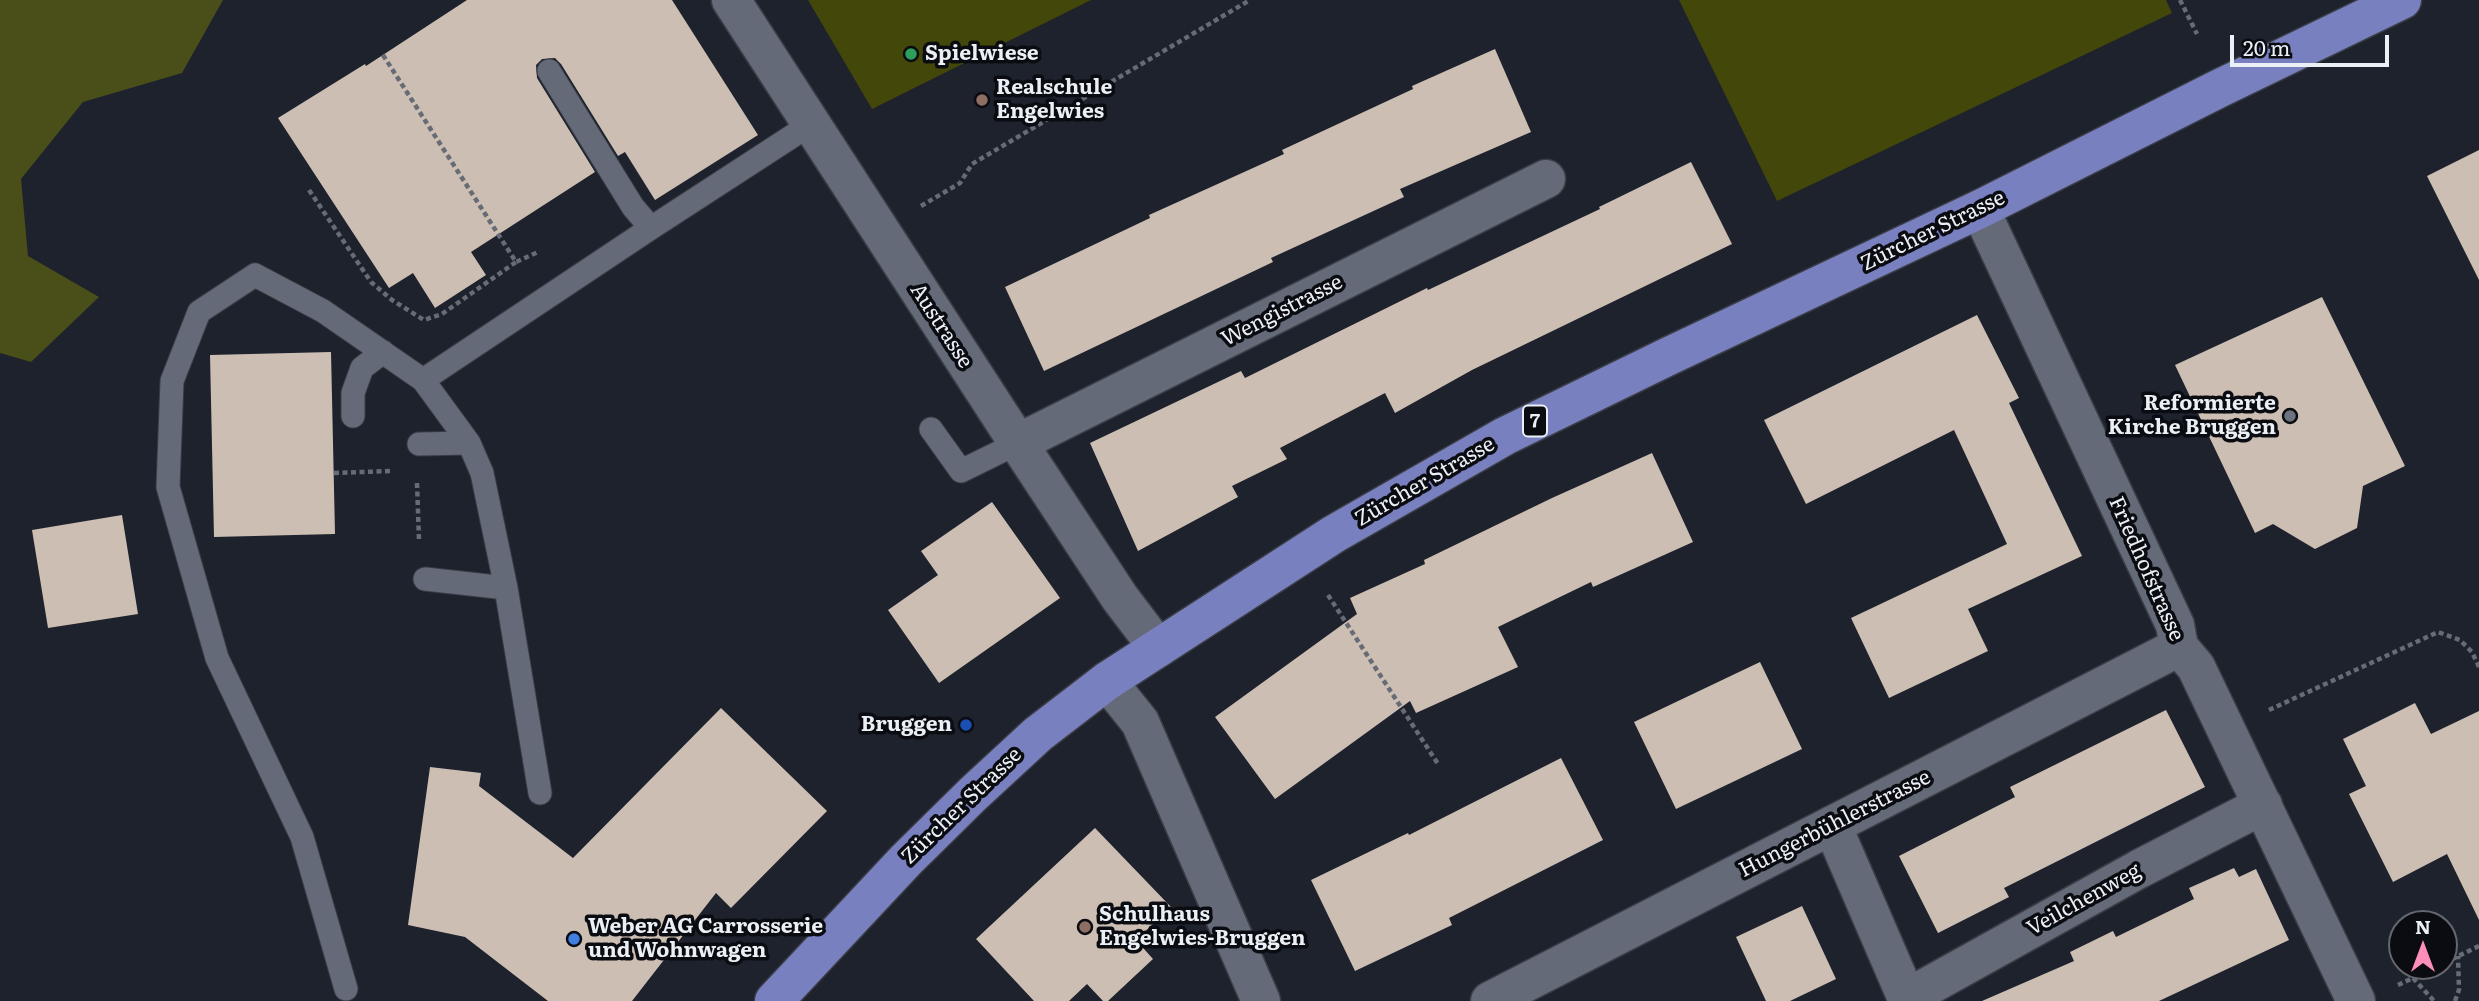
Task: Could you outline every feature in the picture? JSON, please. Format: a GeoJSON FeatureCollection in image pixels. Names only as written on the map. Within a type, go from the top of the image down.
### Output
{"type":"FeatureCollection","features":[{"type":"Feature","properties":{"kind":"main road","name":"Zürcher Strasse"},"geometry":{"type":"LineString","coordinates":[[774,1001],[906,860],[1038,734],[1107,681],[1334,534],[1505,436],[1980,209],[2402,0]]}},
{"type":"Feature","properties":{"kind":"street","name":"Austrasse"},"geometry":{"type":"LineString","coordinates":[[731,0],[1018,443],[1120,598],[1157,648]]}},
{"type":"Feature","properties":{"kind":"street","name":"Wengistrasse"},"geometry":{"type":"LineString","coordinates":[[1018,443],[1546,179]]}},
{"type":"Feature","properties":{"kind":"street","name":"Friedhofstrasse"},"geometry":{"type":"LineString","coordinates":[[1980,209],[2175,625],[2179,647],[2196,667],[2356,1001]]}},
{"type":"Feature","properties":{"kind":"street","name":"Hungerbühlerstrasse"},"geometry":{"type":"LineString","coordinates":[[1490,1001],[2179,647]]}},
{"type":"Feature","properties":{"kind":"street"},"geometry":{"type":"LineString","coordinates":[[1107,681],[1140,722],[1261,1001]]}},
{"type":"Feature","properties":{"kind":"street","name":"Veilchenweg"},"geometry":{"type":"LineString","coordinates":[[1832,825],[1907,1000],[2139,869],[2263,805]]}},
{"type":"Feature","properties":{"kind":"lane"},"geometry":{"type":"LineString","coordinates":[[549,71],[633,206],[651,228]]}},
{"type":"Feature","properties":{"kind":"lane"},"geometry":{"type":"LineString","coordinates":[[424,380],[811,124]]}},
{"type":"Feature","properties":{"kind":"lane"},"geometry":{"type":"LineString","coordinates":[[346,989],[302,837],[217,659],[168,487],[172,381],[199,312],[255,275],[323,311],[424,380],[469,443],[482,473],[506,588],[540,793]]}},
{"type":"Feature","properties":{"kind":"lane"},"geometry":{"type":"LineString","coordinates":[[353,416],[353,393],[362,368],[383,352]]}},
{"type":"Feature","properties":{"kind":"lane"},"geometry":{"type":"LineString","coordinates":[[931,429],[961,471],[1018,443]]}},
{"type":"Feature","properties":{"kind":"lane"},"geometry":{"type":"LineString","coordinates":[[419,444],[469,443]]}},
{"type":"Feature","properties":{"kind":"lane"},"geometry":{"type":"LineString","coordinates":[[425,579],[506,588]]}},
{"type":"Feature","properties":{"kind":"path"},"geometry":{"type":"LineString","coordinates":[[880,231],[960,183],[972,164],[1250,0]]}},
{"type":"Feature","properties":{"kind":"path"},"geometry":{"type":"LineString","coordinates":[[2180,0],[2197,34]]}},
{"type":"Feature","properties":{"kind":"path"},"geometry":{"type":"LineString","coordinates":[[383,55],[516,262]]}},
{"type":"Feature","properties":{"kind":"path"},"geometry":{"type":"LineString","coordinates":[[309,190],[371,282],[392,300],[424,320],[442,314],[516,262],[541,251]]}},
{"type":"Feature","properties":{"kind":"path"},"geometry":{"type":"LineString","coordinates":[[417,471],[419,569],[425,572],[425,579]]}},
{"type":"Feature","properties":{"kind":"path"},"geometry":{"type":"LineString","coordinates":[[1328,595],[1438,764]]}},
{"type":"Feature","properties":{"kind":"path"},"geometry":{"type":"LineString","coordinates":[[2283,704],[2438,632],[2460,640],[2472,652],[2479,667]]}},
{"type":"Feature","properties":{"kind":"path"},"geometry":{"type":"LineString","coordinates":[[2455,1001],[2459,989],[2458,956],[2479,946]]}},
{"type":"Feature","properties":{"kind":"path"},"geometry":{"type":"LineString","coordinates":[[2415,980],[2434,1001]]}},
{"type":"Feature","properties":{"kind":"shaded area","name":"Spielwiese"},"geometry":{"type":"Polygon","coordinates":[[[808,0],[1091,0],[872,109],[808,0]]]}},
{"type":"Feature","properties":{"kind":"shaded area"},"geometry":{"type":"Polygon","coordinates":[[[1679,0],[2166,0],[2172,13],[1777,201],[1679,0]]]}},
{"type":"Feature","properties":{"kind":"green space"},"geometry":{"type":"Polygon","coordinates":[[[0,0],[223,0],[182,73],[83,102],[21,179],[28,256],[99,297],[31,362],[0,353],[0,0]]]}},
{"type":"Feature","properties":{"kind":"building"},"geometry":{"type":"Polygon","coordinates":[[[467,0],[672,0],[758,135],[655,200],[625,152],[618,156],[561,64],[555,58],[542,59],[536,65],[537,78],[595,172],[471,252],[486,275],[435,308],[413,273],[389,288],[278,118],[365,64],[366,66],[467,0]]]}},
{"type":"Feature","properties":{"kind":"building"},"geometry":{"type":"Polygon","coordinates":[[[1495,49],[1531,132],[1400,189],[1404,197],[1271,258],[1273,262],[1044,371],[1005,287],[1150,218],[1149,215],[1284,154],[1282,150],[1413,89],[1412,86],[1495,49]]]}},
{"type":"Feature","properties":{"kind":"building"},"geometry":{"type":"Polygon","coordinates":[[[2479,150],[2479,280],[2427,176],[2479,150]]]}},
{"type":"Feature","properties":{"kind":"building"},"geometry":{"type":"Polygon","coordinates":[[[1691,162],[1732,244],[1472,370],[1395,413],[1385,393],[1280,448],[1287,459],[1232,486],[1238,497],[1138,551],[1090,443],[1241,371],[1245,378],[1427,288],[1428,290],[1600,209],[1599,207],[1691,162]]]}},
{"type":"Feature","properties":{"kind":"building","name":"Reformierte Kirche Bruggen"},"geometry":{"type":"Polygon","coordinates":[[[2322,297],[2405,466],[2363,486],[2357,528],[2315,549],[2273,524],[2255,533],[2175,365],[2322,297]]]}},
{"type":"Feature","properties":{"kind":"building"},"geometry":{"type":"Polygon","coordinates":[[[1977,315],[2019,398],[2009,403],[2082,556],[1968,609],[1988,651],[1889,698],[1851,618],[2007,544],[1954,430],[1806,504],[1764,420],[1977,315]]]}},
{"type":"Feature","properties":{"kind":"building"},"geometry":{"type":"Polygon","coordinates":[[[331,352],[335,534],[214,537],[210,355],[331,352]]]}},
{"type":"Feature","properties":{"kind":"building"},"geometry":{"type":"Polygon","coordinates":[[[1652,453],[1693,542],[1593,587],[1591,582],[1498,627],[1518,667],[1416,713],[1410,701],[1275,799],[1215,717],[1357,614],[1350,598],[1425,564],[1424,560],[1552,498],[1652,453]]]}},
{"type":"Feature","properties":{"kind":"building"},"geometry":{"type":"Polygon","coordinates":[[[992,502],[1060,598],[939,683],[888,610],[938,575],[921,551],[992,502]]]}},
{"type":"Feature","properties":{"kind":"building"},"geometry":{"type":"Polygon","coordinates":[[[122,515],[138,614],[48,628],[32,530],[122,515]]]}},
{"type":"Feature","properties":{"kind":"building"},"geometry":{"type":"Polygon","coordinates":[[[1760,662],[1802,749],[1676,809],[1634,722],[1760,662]]]}},
{"type":"Feature","properties":{"kind":"building"},"geometry":{"type":"Polygon","coordinates":[[[2415,703],[2431,734],[2479,711],[2479,920],[2447,854],[2393,882],[2349,794],[2366,786],[2343,739],[2415,703]]]}},
{"type":"Feature","properties":{"kind":"building"},"geometry":{"type":"Polygon","coordinates":[[[721,708],[827,811],[731,908],[716,893],[632,1001],[548,1001],[465,937],[408,925],[430,767],[481,773],[479,786],[573,858],[721,708]]]}},
{"type":"Feature","properties":{"kind":"building"},"geometry":{"type":"Polygon","coordinates":[[[2166,710],[2205,787],[2004,888],[2009,897],[1938,933],[1899,856],[2015,797],[2010,787],[2166,710]]]}},
{"type":"Feature","properties":{"kind":"building"},"geometry":{"type":"Polygon","coordinates":[[[1561,758],[1603,840],[1449,918],[1452,925],[1355,971],[1311,880],[1408,833],[1409,835],[1561,758]]]}},
{"type":"Feature","properties":{"kind":"building"},"geometry":{"type":"Polygon","coordinates":[[[1095,828],[1171,907],[1136,940],[1153,959],[1108,1001],[1103,1001],[1087,984],[1069,1001],[1034,1001],[976,939],[1095,828]]]}},
{"type":"Feature","properties":{"kind":"building"},"geometry":{"type":"Polygon","coordinates":[[[2234,868],[2239,877],[2256,869],[2289,940],[2159,1001],[1982,1001],[2074,961],[2070,952],[2113,931],[2116,937],[2194,899],[2189,888],[2234,868]]]}},
{"type":"Feature","properties":{"kind":"building"},"geometry":{"type":"Polygon","coordinates":[[[1802,906],[1836,979],[1790,1001],[1766,1001],[1736,937],[1802,906]]]}},
{"type":"Feature","properties":{"kind":"place","name":"Spielwiese"},"geometry":{"type":"Point","coordinates":[911,54]}},
{"type":"Feature","properties":{"kind":"place","name":"Realschule Engelwies"},"geometry":{"type":"Point","coordinates":[982,100]}},
{"type":"Feature","properties":{"kind":"place","name":"Reformierte Kirche Bruggen"},"geometry":{"type":"Point","coordinates":[2290,416]}},
{"type":"Feature","properties":{"kind":"place","name":"Bruggen"},"geometry":{"type":"Point","coordinates":[966,725]}},
{"type":"Feature","properties":{"kind":"place","name":"Schulhaus Engelwies-Bruggen"},"geometry":{"type":"Point","coordinates":[1085,927]}},
{"type":"Feature","properties":{"kind":"place","name":"Weber AG Carrosserie und Wohnwagen"},"geometry":{"type":"Point","coordinates":[574,939]}}]}
